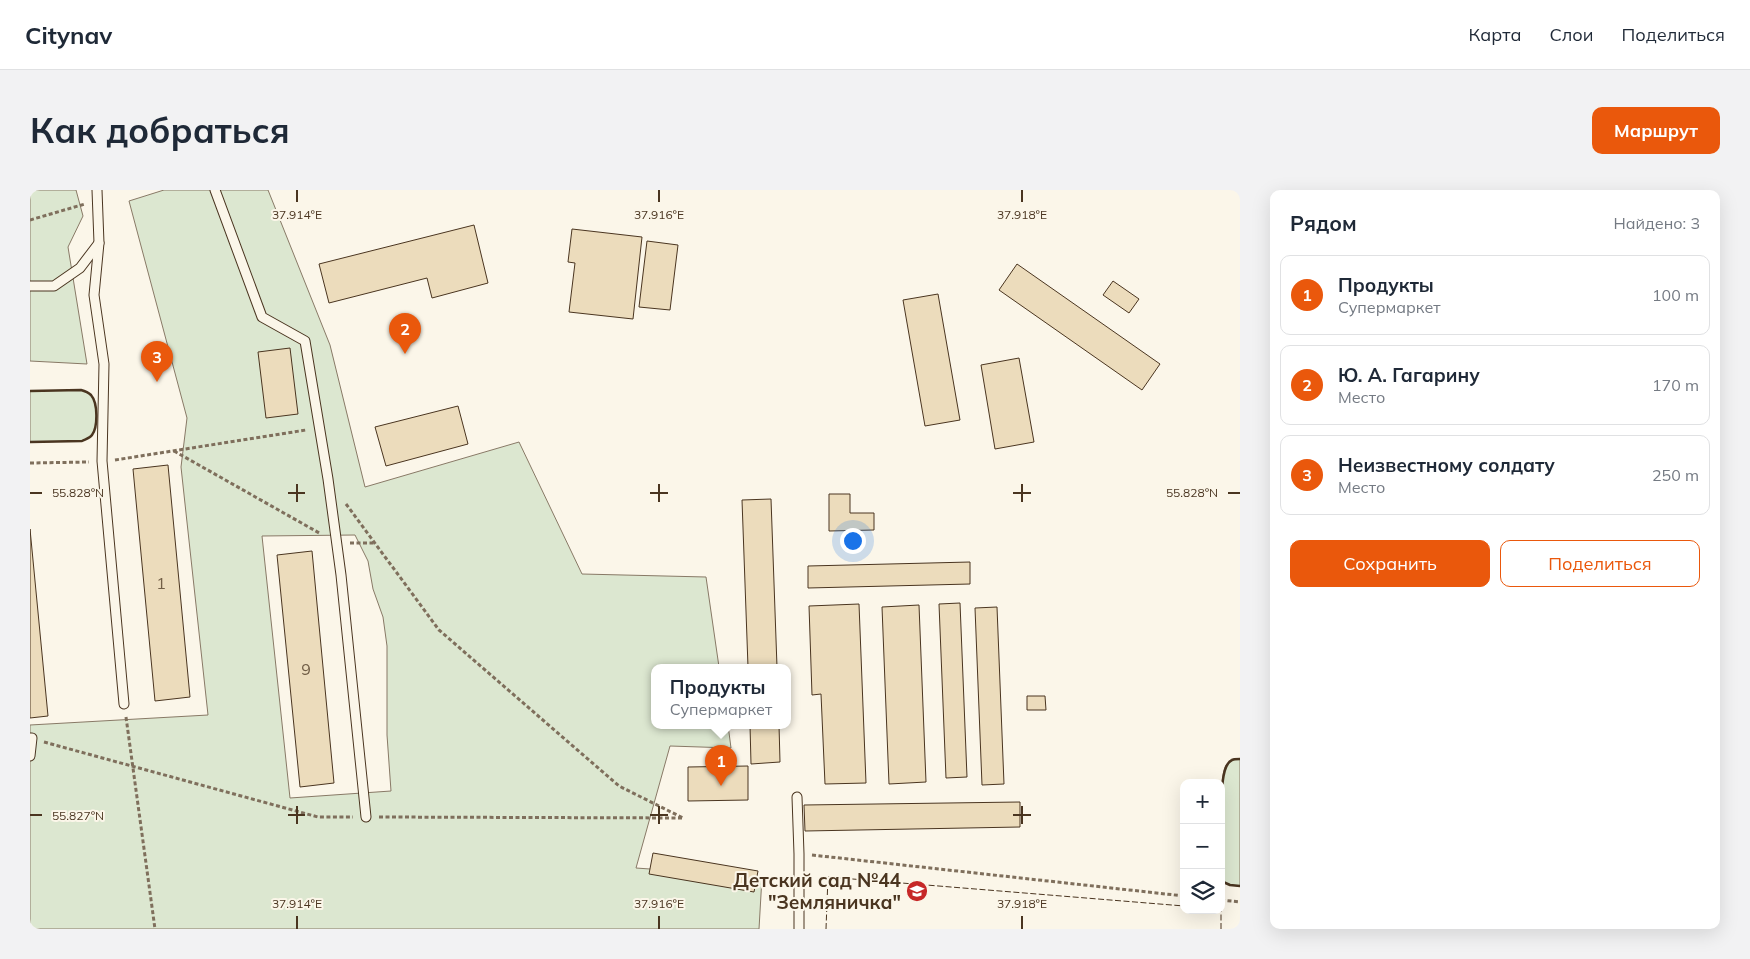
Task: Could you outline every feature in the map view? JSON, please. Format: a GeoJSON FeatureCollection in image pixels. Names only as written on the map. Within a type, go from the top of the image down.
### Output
{"type":"FeatureCollection","features":[{"type":"Feature","properties":{"kind":"lane"},"geometry":{"type":"LineString","coordinates":[[97,190],[98,243],[94,295],[104,364],[102,462],[124,704]]}},
{"type":"Feature","properties":{"kind":"lane"},"geometry":{"type":"LineString","coordinates":[[215,190],[262,317],[305,341],[336,542],[366,817]]}},
{"type":"Feature","properties":{"kind":"lane"},"geometry":{"type":"LineString","coordinates":[[30,286],[54,286],[80,268],[98,243]]}},
{"type":"Feature","properties":{"kind":"lane"},"geometry":{"type":"LineString","coordinates":[[30,738],[32,738],[30,756]]}},
{"type":"Feature","properties":{"kind":"lane"},"geometry":{"type":"LineString","coordinates":[[796,797],[799,854],[799,929]]}},
{"type":"Feature","properties":{"kind":"path"},"geometry":{"type":"LineString","coordinates":[[30,220],[98,200]]}},
{"type":"Feature","properties":{"kind":"path"},"geometry":{"type":"LineString","coordinates":[[30,463],[102,462],[319,428]]}},
{"type":"Feature","properties":{"kind":"path"},"geometry":{"type":"LineString","coordinates":[[174,450],[336,542],[374,543]]}},
{"type":"Feature","properties":{"kind":"path"},"geometry":{"type":"LineString","coordinates":[[345,503],[438,630],[619,786],[684,818]]}},
{"type":"Feature","properties":{"kind":"path"},"geometry":{"type":"LineString","coordinates":[[124,704],[155,929]]}},
{"type":"Feature","properties":{"kind":"path"},"geometry":{"type":"LineString","coordinates":[[799,854],[1180,896]]}},
{"type":"Feature","properties":{"kind":"path"},"geometry":{"type":"LineString","coordinates":[[1225,900],[1240,902]]}},
{"type":"Feature","properties":{"kind":"green space"},"geometry":{"type":"Polygon","coordinates":[[[30,190],[76,190],[83,216],[68,247],[87,364],[30,361],[30,190]]]}},
{"type":"Feature","properties":{"kind":"green space"},"geometry":{"type":"Polygon","coordinates":[[[164,190],[268,190],[330,345],[365,487],[519,442],[582,574],[706,577],[719,664],[651,664],[651,729],[729,729],[731,748],[670,746],[636,868],[762,877],[759,929],[30,929],[30,725],[208,715],[181,467],[187,418],[129,201],[164,190]],[[355,535],[262,536],[290,798],[391,791],[387,735],[387,646],[383,617],[373,589],[368,561],[355,535]]]}},
{"type":"Feature","properties":{"kind":"green space"},"geometry":{"type":"Polygon","coordinates":[[[81,390],[91,395],[95,403],[96,421],[91,436],[82,441],[30,442],[30,391],[81,390]]]}},
{"type":"Feature","properties":{"kind":"green space"},"geometry":{"type":"Polygon","coordinates":[[[1240,759],[1240,886],[1225,883],[1225,779],[1222,779],[1226,765],[1240,759]]]}},
{"type":"Feature","properties":{"kind":"building"},"geometry":{"type":"Polygon","coordinates":[[[474,225],[488,283],[432,298],[427,278],[329,303],[319,264],[474,225]]]}},
{"type":"Feature","properties":{"kind":"building"},"geometry":{"type":"Polygon","coordinates":[[[572,229],[642,237],[633,319],[569,312],[575,263],[568,262],[572,229]]]}},
{"type":"Feature","properties":{"kind":"building"},"geometry":{"type":"Polygon","coordinates":[[[647,241],[678,245],[670,310],[639,307],[647,241]]]}},
{"type":"Feature","properties":{"kind":"building"},"geometry":{"type":"Polygon","coordinates":[[[1017,264],[1160,364],[1142,390],[999,290],[1017,264]]]}},
{"type":"Feature","properties":{"kind":"building"},"geometry":{"type":"Polygon","coordinates":[[[1113,281],[1139,299],[1129,313],[1103,295],[1113,281]]]}},
{"type":"Feature","properties":{"kind":"building"},"geometry":{"type":"Polygon","coordinates":[[[938,294],[960,420],[925,426],[903,300],[938,294]]]}},
{"type":"Feature","properties":{"kind":"building"},"geometry":{"type":"Polygon","coordinates":[[[290,348],[298,414],[266,418],[258,352],[290,348]]]}},
{"type":"Feature","properties":{"kind":"building"},"geometry":{"type":"Polygon","coordinates":[[[1019,358],[1034,442],[995,449],[981,365],[1019,358]]]}},
{"type":"Feature","properties":{"kind":"building"},"geometry":{"type":"Polygon","coordinates":[[[458,406],[468,444],[386,466],[375,427],[458,406]]]}},
{"type":"Feature","properties":{"kind":"building"},"geometry":{"type":"Polygon","coordinates":[[[168,465],[190,697],[155,701],[133,469],[168,465]]]}},
{"type":"Feature","properties":{"kind":"building"},"geometry":{"type":"Polygon","coordinates":[[[829,494],[850,494],[850,513],[874,513],[874,530],[829,531],[829,494]]]}},
{"type":"Feature","properties":{"kind":"building"},"geometry":{"type":"Polygon","coordinates":[[[771,499],[777,664],[748,664],[742,500],[771,499]]]}},
{"type":"Feature","properties":{"kind":"building"},"geometry":{"type":"Polygon","coordinates":[[[30,529],[48,716],[30,718],[30,529]]]}},
{"type":"Feature","properties":{"kind":"building"},"geometry":{"type":"Polygon","coordinates":[[[312,551],[334,783],[300,787],[277,555],[312,551]]]}},
{"type":"Feature","properties":{"kind":"building"},"geometry":{"type":"Polygon","coordinates":[[[970,562],[970,584],[808,588],[808,566],[970,562]]]}},
{"type":"Feature","properties":{"kind":"building"},"geometry":{"type":"Polygon","coordinates":[[[960,603],[967,777],[946,778],[939,604],[960,603]]]}},
{"type":"Feature","properties":{"kind":"building"},"geometry":{"type":"Polygon","coordinates":[[[859,604],[866,783],[825,784],[821,694],[812,695],[809,606],[859,604]]]}},
{"type":"Feature","properties":{"kind":"building"},"geometry":{"type":"Polygon","coordinates":[[[919,605],[926,782],[889,784],[882,607],[919,605]]]}},
{"type":"Feature","properties":{"kind":"building"},"geometry":{"type":"Polygon","coordinates":[[[997,607],[1004,784],[982,785],[975,608],[997,607]]]}},
{"type":"Feature","properties":{"kind":"building"},"geometry":{"type":"Polygon","coordinates":[[[1027,696],[1045,696],[1046,710],[1027,710],[1027,696]]]}},
{"type":"Feature","properties":{"kind":"building"},"geometry":{"type":"Polygon","coordinates":[[[750,729],[779,729],[780,762],[751,764],[750,729]]]}},
{"type":"Feature","properties":{"kind":"building"},"geometry":{"type":"Polygon","coordinates":[[[748,766],[748,800],[688,801],[688,767],[748,766]]]}},
{"type":"Feature","properties":{"kind":"building"},"geometry":{"type":"Polygon","coordinates":[[[1020,802],[1020,827],[805,831],[804,805],[1020,802]]]}},
{"type":"Feature","properties":{"kind":"building"},"geometry":{"type":"Polygon","coordinates":[[[653,853],[758,871],[754,892],[649,874],[653,853]]]}},
{"type":"Feature","properties":{"kind":"fence"},"geometry":{"type":"LineString","coordinates":[[826,929],[828,877],[1180,906]]}},
{"type":"Feature","properties":{"kind":"fence"},"geometry":{"type":"LineString","coordinates":[[1221,914],[1221,929]]}},
{"type":"Feature","properties":{"kind":"wall"},"geometry":{"type":"LineString","coordinates":[[30,391],[85,391],[90,394],[95,403],[96,415],[92,435],[82,441],[30,442]]}},
{"type":"Feature","properties":{"kind":"wall"},"geometry":{"type":"LineString","coordinates":[[1223,779],[1228,763],[1232,760],[1240,759]]}},
{"type":"Feature","properties":{"kind":"wall"},"geometry":{"type":"LineString","coordinates":[[1225,883],[1240,886]]}},
{"type":"Feature","properties":{"kind":"place","name":"Ю. А. Гагарину"},"geometry":{"type":"Point","coordinates":[405,354]}},
{"type":"Feature","properties":{"kind":"place","name":"Неизвестному солдату"},"geometry":{"type":"Point","coordinates":[157,382]}},
{"type":"Feature","properties":{"kind":"place","name":"Продукты"},"geometry":{"type":"Point","coordinates":[721,786]}},
{"type":"Feature","properties":{"kind":"place","name":"Детский сад №44 \"Земляничка\""},"geometry":{"type":"Point","coordinates":[917,891]}}]}
